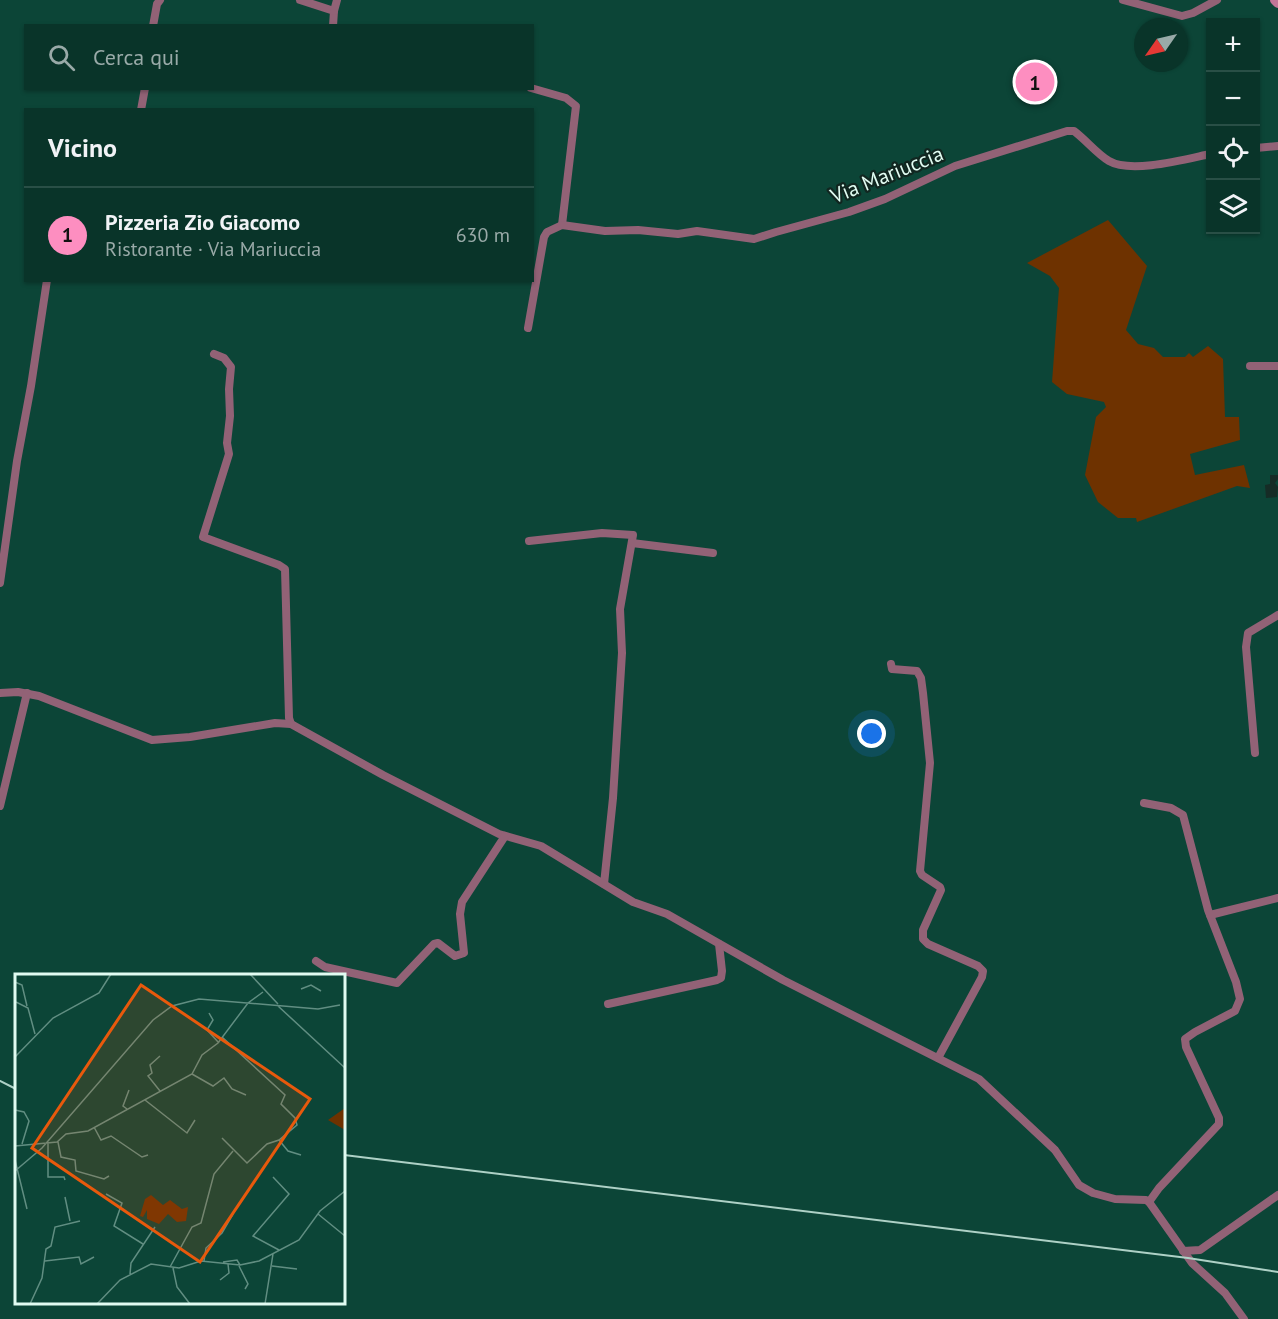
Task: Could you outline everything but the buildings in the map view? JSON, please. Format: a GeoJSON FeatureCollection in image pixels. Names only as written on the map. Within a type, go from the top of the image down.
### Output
{"type":"FeatureCollection","features":[{"type":"Feature","properties":{"kind":"street"},"geometry":{"type":"LineString","coordinates":[[153,24],[157,4],[160,0]]}},
{"type":"Feature","properties":{"kind":"street"},"geometry":{"type":"LineString","coordinates":[[300,0],[334,11]]}},
{"type":"Feature","properties":{"kind":"street"},"geometry":{"type":"LineString","coordinates":[[333,24],[337,0]]}},
{"type":"Feature","properties":{"kind":"street"},"geometry":{"type":"LineString","coordinates":[[1123,0],[1182,16],[1193,13],[1216,0]]}},
{"type":"Feature","properties":{"kind":"street"},"geometry":{"type":"LineString","coordinates":[[528,328],[544,237],[547,232],[562,225],[576,106],[566,98],[534,89]]}},
{"type":"Feature","properties":{"kind":"street"},"geometry":{"type":"LineString","coordinates":[[141,108],[144,90]]}},
{"type":"Feature","properties":{"kind":"street","name":"Via Mariuccia"},"geometry":{"type":"LineString","coordinates":[[562,225],[605,231],[638,230],[678,234],[697,231],[754,239],[849,212],[885,199],[955,166],[1067,131],[1074,131],[1107,160],[1119,166],[1155,165],[1206,155]]}},
{"type":"Feature","properties":{"kind":"street"},"geometry":{"type":"LineString","coordinates":[[1260,148],[1278,146]]}},
{"type":"Feature","properties":{"kind":"street"},"geometry":{"type":"LineString","coordinates":[[0,583],[17,461],[47,282]]}},
{"type":"Feature","properties":{"kind":"street"},"geometry":{"type":"LineString","coordinates":[[214,354],[224,358],[231,367],[227,443],[229,454],[203,537],[285,569],[287,669],[291,724]]}},
{"type":"Feature","properties":{"kind":"street"},"geometry":{"type":"LineString","coordinates":[[1250,366],[1278,366]]}},
{"type":"Feature","properties":{"kind":"street"},"geometry":{"type":"LineString","coordinates":[[529,541],[602,533],[633,535],[620,609],[622,653],[613,798],[603,885]]}},
{"type":"Feature","properties":{"kind":"street"},"geometry":{"type":"LineString","coordinates":[[632,543],[713,553]]}},
{"type":"Feature","properties":{"kind":"street"},"geometry":{"type":"LineString","coordinates":[[1255,753],[1246,646],[1248,633],[1278,615]]}},
{"type":"Feature","properties":{"kind":"street"},"geometry":{"type":"LineString","coordinates":[[891,664],[892,669],[917,670],[921,678],[923,693],[930,763],[920,871],[922,875],[940,886],[941,890],[923,930],[923,939],[928,944],[978,966],[982,971],[982,977],[938,1058]]}},
{"type":"Feature","properties":{"kind":"street"},"geometry":{"type":"LineString","coordinates":[[0,693],[27,693],[39,696],[152,740],[190,738],[275,723],[291,724],[383,775],[505,836],[541,846],[633,902],[668,914],[783,980],[979,1079],[1055,1150],[1079,1185],[1086,1190],[1115,1199],[1149,1202],[1183,1251],[1196,1267],[1225,1293],[1244,1319]]}},
{"type":"Feature","properties":{"kind":"street"},"geometry":{"type":"LineString","coordinates":[[0,806],[27,693]]}},
{"type":"Feature","properties":{"kind":"street"},"geometry":{"type":"LineString","coordinates":[[1144,803],[1171,808],[1183,815],[1210,915],[1236,982],[1239,1003],[1235,1011],[1186,1037],[1185,1041],[1219,1118],[1219,1124],[1159,1188],[1149,1202]]}},
{"type":"Feature","properties":{"kind":"street"},"geometry":{"type":"LineString","coordinates":[[316,961],[325,967],[397,982],[434,944],[438,943],[455,956],[464,953],[460,914],[462,902],[505,836]]}},
{"type":"Feature","properties":{"kind":"street"},"geometry":{"type":"LineString","coordinates":[[1210,915],[1278,898]]}},
{"type":"Feature","properties":{"kind":"street"},"geometry":{"type":"LineString","coordinates":[[608,1004],[721,978],[719,944]]}},
{"type":"Feature","properties":{"kind":"street"},"geometry":{"type":"LineString","coordinates":[[1183,1251],[1200,1250],[1278,1195]]}},
{"type":"Feature","properties":{"kind":"shaded area"},"geometry":{"type":"Polygon","coordinates":[[[1108,220],[1147,266],[1126,330],[1138,344],[1154,348],[1163,357],[1185,357],[1189,353],[1193,357],[1208,346],[1223,359],[1225,417],[1239,417],[1240,440],[1190,454],[1195,475],[1244,465],[1250,488],[1237,486],[1137,522],[1136,518],[1118,518],[1098,502],[1085,475],[1096,417],[1106,407],[1104,402],[1067,394],[1052,382],[1059,288],[1050,276],[1027,263],[1108,220]]]}},
{"type":"Feature","properties":{"kind":"water"},"geometry":{"type":"Polygon","coordinates":[[[1270,475],[1278,475],[1275,483],[1278,487],[1277,497],[1266,498],[1265,485],[1270,484],[1270,475]]]}},
{"type":"Feature","properties":{"kind":"railway"},"geometry":{"type":"LineString","coordinates":[[0,1081],[15,1088]]}},
{"type":"Feature","properties":{"kind":"railway"},"geometry":{"type":"LineString","coordinates":[[345,1155],[1188,1258],[1278,1272]]}},
{"type":"Feature","properties":{"kind":"place","name":"Pizzeria Zio Giacomo"},"geometry":{"type":"Point","coordinates":[1035,82]}}]}
